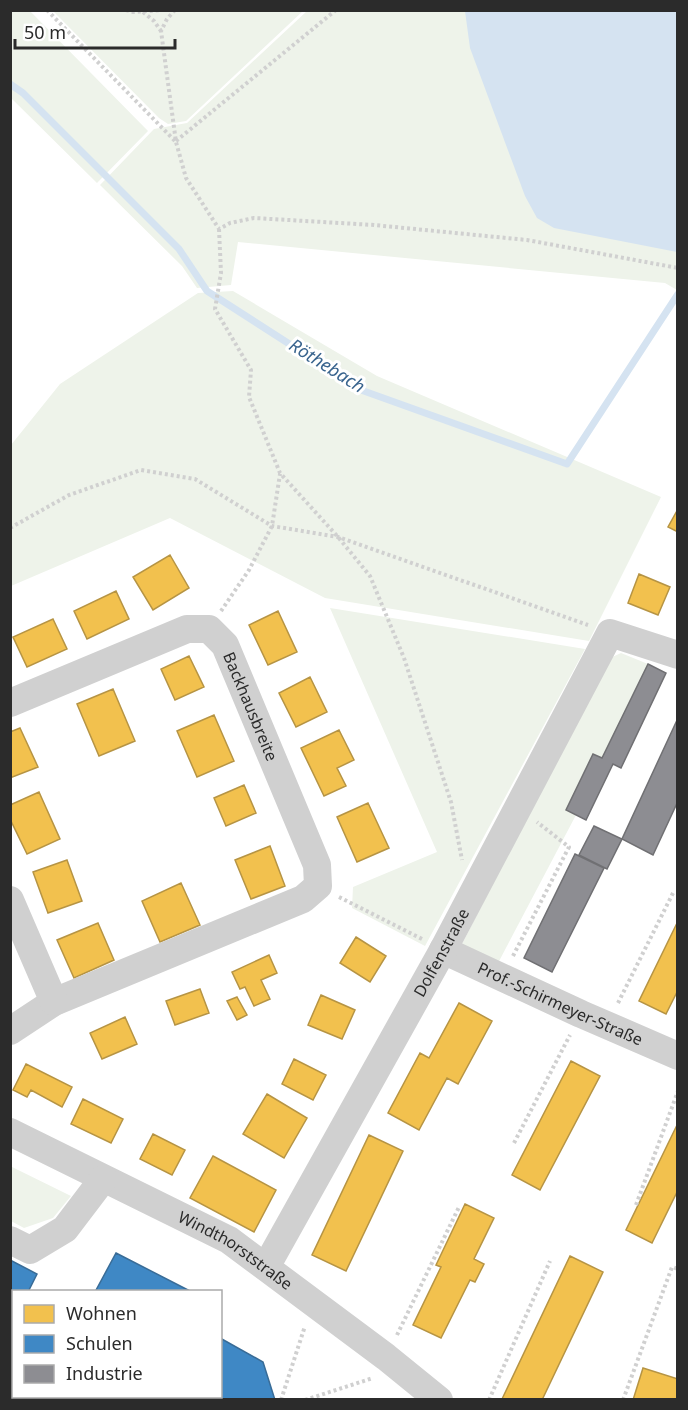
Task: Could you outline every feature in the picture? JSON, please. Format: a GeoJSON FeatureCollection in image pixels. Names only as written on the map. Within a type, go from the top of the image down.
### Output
{"type":"FeatureCollection","features":[{"type":"Feature","properties":{"kind":"street"},"geometry":{"type":"LineString","coordinates":[[10,703],[187,630],[209,629]]}},
{"type":"Feature","properties":{"kind":"street","name":"Backhausbreite"},"geometry":{"type":"LineString","coordinates":[[209,629],[225,645],[317,866],[318,886]]}},
{"type":"Feature","properties":{"kind":"street"},"geometry":{"type":"LineString","coordinates":[[610,633],[678,655]]}},
{"type":"Feature","properties":{"kind":"street","name":"Dolfenstraße"},"geometry":{"type":"LineString","coordinates":[[266,1268],[443,950],[610,633]]}},
{"type":"Feature","properties":{"kind":"street"},"geometry":{"type":"LineString","coordinates":[[10,1031],[54,1002],[303,899],[318,886]]}},
{"type":"Feature","properties":{"kind":"street"},"geometry":{"type":"LineString","coordinates":[[10,900],[54,1002]]}},
{"type":"Feature","properties":{"kind":"street","name":"Prof.-Schirmeyer-Straße"},"geometry":{"type":"LineString","coordinates":[[443,950],[678,1056]]}},
{"type":"Feature","properties":{"kind":"street","name":"Windthorststraße"},"geometry":{"type":"LineString","coordinates":[[10,1132],[229,1240],[394,1363],[439,1400]]}},
{"type":"Feature","properties":{"kind":"street"},"geometry":{"type":"LineString","coordinates":[[10,1240],[30,1250],[65,1229],[103,1179]]}},
{"type":"Feature","properties":{"kind":"path"},"geometry":{"type":"LineString","coordinates":[[46,10],[176,142]]}},
{"type":"Feature","properties":{"kind":"path"},"geometry":{"type":"LineString","coordinates":[[126,10],[142,12],[163,10]]}},
{"type":"Feature","properties":{"kind":"path"},"geometry":{"type":"LineString","coordinates":[[161,31],[174,10]]}},
{"type":"Feature","properties":{"kind":"path"},"geometry":{"type":"LineString","coordinates":[[176,142],[336,10]]}},
{"type":"Feature","properties":{"kind":"path"},"geometry":{"type":"LineString","coordinates":[[142,12],[154,21],[161,31],[176,142],[186,178],[219,229],[221,273],[215,309],[251,370],[249,397],[280,473],[370,576],[404,658],[451,802],[469,899]]}},
{"type":"Feature","properties":{"kind":"path"},"geometry":{"type":"LineString","coordinates":[[219,229],[230,223],[254,218],[374,225],[527,240],[678,268]]}},
{"type":"Feature","properties":{"kind":"path"},"geometry":{"type":"LineString","coordinates":[[10,528],[69,495],[141,470],[195,479],[272,526],[338,537],[610,633]]}},
{"type":"Feature","properties":{"kind":"path"},"geometry":{"type":"LineString","coordinates":[[209,629],[249,570],[272,526],[280,473]]}},
{"type":"Feature","properties":{"kind":"path"},"geometry":{"type":"LineString","coordinates":[[502,978],[569,847],[518,807]]}},
{"type":"Feature","properties":{"kind":"path"},"geometry":{"type":"LineString","coordinates":[[318,886],[443,950]]}},
{"type":"Feature","properties":{"kind":"path"},"geometry":{"type":"LineString","coordinates":[[608,1025],[674,891]]}},
{"type":"Feature","properties":{"kind":"path"},"geometry":{"type":"LineString","coordinates":[[514,1143],[581,1014]]}},
{"type":"Feature","properties":{"kind":"path"},"geometry":{"type":"LineString","coordinates":[[636,1205],[678,1091]]}},
{"type":"Feature","properties":{"kind":"path"},"geometry":{"type":"LineString","coordinates":[[305,1400],[394,1363],[459,1207]]}},
{"type":"Feature","properties":{"kind":"path"},"geometry":{"type":"LineString","coordinates":[[489,1400],[550,1260]]}},
{"type":"Feature","properties":{"kind":"path"},"geometry":{"type":"LineString","coordinates":[[623,1400],[672,1267],[678,1269]]}},
{"type":"Feature","properties":{"kind":"path"},"geometry":{"type":"LineString","coordinates":[[281,1400],[313,1302]]}},
{"type":"Feature","properties":{"kind":"shaded area"},"geometry":{"type":"Polygon","coordinates":[[[10,11],[30,11],[148,131],[97,183],[11,98],[10,11]]]}},
{"type":"Feature","properties":{"kind":"shaded area"},"geometry":{"type":"Polygon","coordinates":[[[53,11],[303,11],[186,121],[168,124],[159,118],[53,11]]]}},
{"type":"Feature","properties":{"kind":"shaded area"},"geometry":{"type":"Polygon","coordinates":[[[307,11],[677,11],[677,290],[665,283],[238,242],[231,285],[197,288],[182,266],[100,185],[154,129],[187,123],[307,11]]]}},
{"type":"Feature","properties":{"kind":"shaded area"},"geometry":{"type":"Polygon","coordinates":[[[233,291],[377,376],[661,497],[589,641],[325,598],[170,518],[11,586],[11,445],[60,384],[198,293],[233,291]]]}},
{"type":"Feature","properties":{"kind":"shaded area"},"geometry":{"type":"Polygon","coordinates":[[[330,608],[585,649],[425,946],[352,908],[353,887],[437,852],[330,608]]]}},
{"type":"Feature","properties":{"kind":"shaded area"},"geometry":{"type":"Polygon","coordinates":[[[621,653],[648,664],[602,758],[593,754],[566,810],[576,815],[497,965],[461,946],[608,659],[621,653]]]}},
{"type":"Feature","properties":{"kind":"shaded area"},"geometry":{"type":"Polygon","coordinates":[[[10,1166],[71,1196],[53,1218],[24,1228],[11,1221],[10,1166]]]}},
{"type":"Feature","properties":{"kind":"water"},"geometry":{"type":"Polygon","coordinates":[[[465,11],[677,11],[677,252],[554,228],[537,218],[525,196],[470,48],[465,11]]]}},
{"type":"Feature","properties":{"kind":"building: Wohnen"},"geometry":{"type":"Polygon","coordinates":[[[678,509],[678,532],[668,527],[678,509]]]}},
{"type":"Feature","properties":{"kind":"building: Wohnen"},"geometry":{"type":"Polygon","coordinates":[[[170,555],[189,588],[153,610],[133,577],[170,555]]]}},
{"type":"Feature","properties":{"kind":"building: Wohnen"},"geometry":{"type":"Polygon","coordinates":[[[639,574],[670,587],[658,615],[628,603],[639,574]]]}},
{"type":"Feature","properties":{"kind":"building: Wohnen"},"geometry":{"type":"Polygon","coordinates":[[[116,591],[129,619],[87,639],[74,611],[116,591]]]}},
{"type":"Feature","properties":{"kind":"building: Wohnen"},"geometry":{"type":"Polygon","coordinates":[[[278,611],[297,652],[268,665],[249,625],[278,611]]]}},
{"type":"Feature","properties":{"kind":"building: Wohnen"},"geometry":{"type":"Polygon","coordinates":[[[53,619],[67,649],[27,667],[13,637],[53,619]]]}},
{"type":"Feature","properties":{"kind":"building: Wohnen"},"geometry":{"type":"Polygon","coordinates":[[[189,656],[204,687],[175,700],[161,669],[189,656]]]}},
{"type":"Feature","properties":{"kind":"building: Wohnen"},"geometry":{"type":"Polygon","coordinates":[[[310,677],[327,712],[296,727],[279,693],[310,677]]]}},
{"type":"Feature","properties":{"kind":"building: Wohnen"},"geometry":{"type":"Polygon","coordinates":[[[113,689],[135,741],[99,756],[77,704],[113,689]]]}},
{"type":"Feature","properties":{"kind":"building: Wohnen"},"geometry":{"type":"Polygon","coordinates":[[[214,715],[234,761],[197,777],[177,731],[214,715]]]}},
{"type":"Feature","properties":{"kind":"building: Wohnen"},"geometry":{"type":"Polygon","coordinates":[[[20,728],[38,767],[10,778],[10,732],[20,728]]]}},
{"type":"Feature","properties":{"kind":"building: Wohnen"},"geometry":{"type":"Polygon","coordinates":[[[339,730],[354,760],[337,768],[346,786],[324,796],[301,748],[339,730]]]}},
{"type":"Feature","properties":{"kind":"building: Wohnen"},"geometry":{"type":"Polygon","coordinates":[[[244,785],[256,813],[226,826],[214,798],[244,785]]]}},
{"type":"Feature","properties":{"kind":"building: Wohnen"},"geometry":{"type":"Polygon","coordinates":[[[39,792],[60,839],[27,854],[10,819],[10,805],[39,792]]]}},
{"type":"Feature","properties":{"kind":"building: Wohnen"},"geometry":{"type":"Polygon","coordinates":[[[368,803],[389,848],[357,862],[337,817],[368,803]]]}},
{"type":"Feature","properties":{"kind":"building: Wohnen"},"geometry":{"type":"Polygon","coordinates":[[[270,846],[285,886],[251,899],[235,860],[270,846]]]}},
{"type":"Feature","properties":{"kind":"building: Wohnen"},"geometry":{"type":"Polygon","coordinates":[[[67,860],[82,901],[48,913],[33,872],[67,860]]]}},
{"type":"Feature","properties":{"kind":"building: Wohnen"},"geometry":{"type":"Polygon","coordinates":[[[181,883],[200,925],[160,942],[142,901],[181,883]]]}},
{"type":"Feature","properties":{"kind":"building: Wohnen"},"geometry":{"type":"Polygon","coordinates":[[[678,921],[678,990],[666,1014],[639,1001],[678,921]]]}},
{"type":"Feature","properties":{"kind":"building: Wohnen"},"geometry":{"type":"Polygon","coordinates":[[[98,923],[114,960],[74,978],[57,940],[98,923]]]}},
{"type":"Feature","properties":{"kind":"building: Wohnen"},"geometry":{"type":"Polygon","coordinates":[[[356,937],[386,956],[370,982],[340,963],[356,937]]]}},
{"type":"Feature","properties":{"kind":"building: Wohnen"},"geometry":{"type":"Polygon","coordinates":[[[269,955],[277,973],[261,980],[270,999],[254,1006],[245,987],[240,989],[232,972],[269,955]]]}},
{"type":"Feature","properties":{"kind":"building: Wohnen"},"geometry":{"type":"Polygon","coordinates":[[[200,989],[209,1013],[175,1025],[166,1001],[200,989]]]}},
{"type":"Feature","properties":{"kind":"building: Wohnen"},"geometry":{"type":"Polygon","coordinates":[[[321,995],[355,1010],[342,1039],[308,1025],[321,995]]]}},
{"type":"Feature","properties":{"kind":"building: Wohnen"},"geometry":{"type":"Polygon","coordinates":[[[237,997],[247,1015],[237,1020],[227,1001],[237,997]]]}},
{"type":"Feature","properties":{"kind":"building: Wohnen"},"geometry":{"type":"Polygon","coordinates":[[[459,1003],[492,1021],[458,1084],[447,1078],[419,1130],[388,1113],[420,1053],[429,1058],[459,1003]]]}},
{"type":"Feature","properties":{"kind":"building: Wohnen"},"geometry":{"type":"Polygon","coordinates":[[[125,1017],[137,1044],[102,1059],[90,1033],[125,1017]]]}},
{"type":"Feature","properties":{"kind":"building: Wohnen"},"geometry":{"type":"Polygon","coordinates":[[[294,1059],[326,1075],[313,1100],[282,1084],[294,1059]]]}},
{"type":"Feature","properties":{"kind":"building: Wohnen"},"geometry":{"type":"Polygon","coordinates":[[[571,1061],[600,1076],[540,1190],[512,1175],[571,1061]]]}},
{"type":"Feature","properties":{"kind":"building: Wohnen"},"geometry":{"type":"Polygon","coordinates":[[[26,1064],[72,1087],[62,1107],[31,1090],[27,1097],[13,1090],[26,1064]]]}},
{"type":"Feature","properties":{"kind":"building: Wohnen"},"geometry":{"type":"Polygon","coordinates":[[[267,1094],[307,1118],[284,1158],[243,1134],[267,1094]]]}},
{"type":"Feature","properties":{"kind":"building: Wohnen"},"geometry":{"type":"Polygon","coordinates":[[[83,1099],[123,1119],[111,1143],[71,1124],[83,1099]]]}},
{"type":"Feature","properties":{"kind":"building: Wohnen"},"geometry":{"type":"Polygon","coordinates":[[[678,1123],[678,1190],[652,1243],[626,1230],[678,1123]]]}},
{"type":"Feature","properties":{"kind":"building: Wohnen"},"geometry":{"type":"Polygon","coordinates":[[[153,1134],[185,1150],[172,1175],[140,1159],[153,1134]]]}},
{"type":"Feature","properties":{"kind":"building: Wohnen"},"geometry":{"type":"Polygon","coordinates":[[[369,1135],[403,1151],[346,1271],[312,1255],[369,1135]]]}},
{"type":"Feature","properties":{"kind":"building: Wohnen"},"geometry":{"type":"Polygon","coordinates":[[[213,1156],[276,1190],[254,1232],[190,1198],[213,1156]]]}},
{"type":"Feature","properties":{"kind":"building: Wohnen"},"geometry":{"type":"Polygon","coordinates":[[[465,1204],[494,1218],[474,1259],[484,1264],[475,1282],[470,1280],[441,1338],[413,1325],[441,1267],[436,1265],[465,1204]]]}},
{"type":"Feature","properties":{"kind":"building: Wohnen"},"geometry":{"type":"Polygon","coordinates":[[[570,1256],[603,1272],[542,1400],[503,1400],[502,1399],[570,1256]]]}},
{"type":"Feature","properties":{"kind":"building: Wohnen"},"geometry":{"type":"Polygon","coordinates":[[[643,1368],[678,1379],[678,1400],[633,1400],[643,1368]]]}},
{"type":"Feature","properties":{"kind":"building: Schulen"},"geometry":{"type":"Polygon","coordinates":[[[116,1253],[188,1290],[96,1290],[116,1253]]]}},
{"type":"Feature","properties":{"kind":"building: Schulen"},"geometry":{"type":"Polygon","coordinates":[[[10,1260],[37,1274],[29,1290],[12,1290],[12,1321],[10,1324],[10,1260]]]}},
{"type":"Feature","properties":{"kind":"building: Schulen"},"geometry":{"type":"Polygon","coordinates":[[[222,1339],[263,1362],[275,1400],[211,1400],[208,1398],[222,1398],[222,1339]]]}},
{"type":"Feature","properties":{"kind":"building: Schulen"},"geometry":{"type":"Polygon","coordinates":[[[10,1350],[12,1351],[12,1398],[103,1398],[106,1400],[10,1400],[10,1350]]]}},
{"type":"Feature","properties":{"kind":"building: Industrie"},"geometry":{"type":"Polygon","coordinates":[[[648,664],[666,673],[621,768],[613,764],[586,820],[566,810],[593,754],[602,758],[648,664]]]}},
{"type":"Feature","properties":{"kind":"building: Industrie"},"geometry":{"type":"Polygon","coordinates":[[[678,718],[678,801],[653,855],[622,839],[678,718]]]}},
{"type":"Feature","properties":{"kind":"building: Industrie"},"geometry":{"type":"Polygon","coordinates":[[[594,826],[622,839],[607,869],[579,855],[594,826]]]}},
{"type":"Feature","properties":{"kind":"building: Industrie"},"geometry":{"type":"Polygon","coordinates":[[[575,854],[604,868],[552,972],[524,958],[575,854]]]}},
{"type":"Feature","properties":{"kind":"waterway","name":"Röthebach"},"geometry":{"type":"LineString","coordinates":[[10,84],[23,93],[179,249],[207,291],[361,390],[567,464],[678,294]]}}]}
